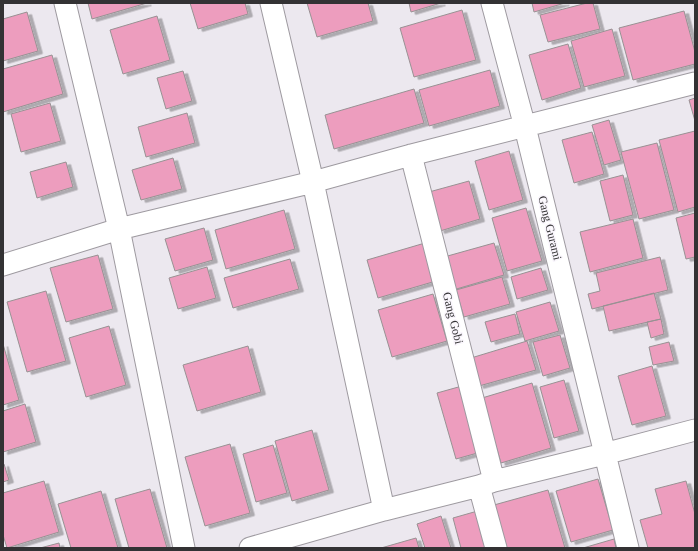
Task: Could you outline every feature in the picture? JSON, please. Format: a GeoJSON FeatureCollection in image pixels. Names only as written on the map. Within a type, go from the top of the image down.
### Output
{"type":"FeatureCollection","features":[{"type":"Feature","properties":{"kind":"street"},"geometry":{"type":"LineString","coordinates":[[65,3],[119,229],[184,548]]}},
{"type":"Feature","properties":{"kind":"street"},"geometry":{"type":"LineString","coordinates":[[271,3],[313,182],[384,510]]}},
{"type":"Feature","properties":{"kind":"street","name":"Gang Gurami"},"geometry":{"type":"LineString","coordinates":[[492,3],[525,127],[628,548]]}},
{"type":"Feature","properties":{"kind":"street"},"geometry":{"type":"LineString","coordinates":[[3,265],[119,229],[313,182],[411,155],[695,83]]}},
{"type":"Feature","properties":{"kind":"street","name":"Gang Gobi"},"geometry":{"type":"LineString","coordinates":[[411,155],[487,483],[496,548]]}},
{"type":"Feature","properties":{"kind":"street"},"geometry":{"type":"LineString","coordinates":[[261,547],[384,510],[695,430]]}},
{"type":"Feature","properties":{"kind":"building"},"geometry":{"type":"Polygon","coordinates":[[[88,3],[147,3],[92,19],[88,3]]]}},
{"type":"Feature","properties":{"kind":"building"},"geometry":{"type":"Polygon","coordinates":[[[190,3],[245,3],[248,14],[198,29],[190,3]]]}},
{"type":"Feature","properties":{"kind":"building"},"geometry":{"type":"Polygon","coordinates":[[[307,3],[368,3],[373,21],[317,37],[307,3]]]}},
{"type":"Feature","properties":{"kind":"building"},"geometry":{"type":"Polygon","coordinates":[[[409,3],[441,3],[411,12],[409,3]]]}},
{"type":"Feature","properties":{"kind":"building"},"geometry":{"type":"Polygon","coordinates":[[[532,3],[565,3],[534,12],[532,3]]]}},
{"type":"Feature","properties":{"kind":"building"},"geometry":{"type":"Polygon","coordinates":[[[587,3],[593,3],[600,29],[548,42],[540,15],[587,3]]]}},
{"type":"Feature","properties":{"kind":"building"},"geometry":{"type":"Polygon","coordinates":[[[462,10],[476,60],[414,77],[400,28],[462,10]]]}},
{"type":"Feature","properties":{"kind":"building"},"geometry":{"type":"Polygon","coordinates":[[[684,11],[695,52],[695,64],[633,80],[619,28],[684,11]]]}},
{"type":"Feature","properties":{"kind":"building"},"geometry":{"type":"Polygon","coordinates":[[[27,12],[38,51],[3,61],[3,19],[27,12]]]}},
{"type":"Feature","properties":{"kind":"building"},"geometry":{"type":"Polygon","coordinates":[[[157,16],[170,60],[123,74],[110,30],[157,16]]]}},
{"type":"Feature","properties":{"kind":"building"},"geometry":{"type":"Polygon","coordinates":[[[612,29],[625,76],[584,87],[571,41],[612,29]]]}},
{"type":"Feature","properties":{"kind":"building"},"geometry":{"type":"Polygon","coordinates":[[[568,44],[581,88],[542,100],[529,55],[568,44]]]}},
{"type":"Feature","properties":{"kind":"building"},"geometry":{"type":"Polygon","coordinates":[[[52,55],[63,94],[3,112],[3,69],[52,55]]]}},
{"type":"Feature","properties":{"kind":"building"},"geometry":{"type":"Polygon","coordinates":[[[490,70],[500,106],[429,126],[419,90],[490,70]]]}},
{"type":"Feature","properties":{"kind":"building"},"geometry":{"type":"Polygon","coordinates":[[[183,71],[192,101],[166,109],[157,78],[183,71]]]}},
{"type":"Feature","properties":{"kind":"building"},"geometry":{"type":"Polygon","coordinates":[[[414,89],[424,123],[334,149],[325,115],[414,89]]]}},
{"type":"Feature","properties":{"kind":"building"},"geometry":{"type":"Polygon","coordinates":[[[695,98],[695,121],[689,100],[695,98]]]}},
{"type":"Feature","properties":{"kind":"building"},"geometry":{"type":"Polygon","coordinates":[[[50,103],[61,141],[21,152],[11,114],[50,103]]]}},
{"type":"Feature","properties":{"kind":"building"},"geometry":{"type":"Polygon","coordinates":[[[187,113],[195,143],[146,157],[138,127],[187,113]]]}},
{"type":"Feature","properties":{"kind":"building"},"geometry":{"type":"Polygon","coordinates":[[[609,120],[621,160],[604,165],[592,125],[609,120]]]}},
{"type":"Feature","properties":{"kind":"building"},"geometry":{"type":"Polygon","coordinates":[[[695,131],[695,207],[678,212],[659,140],[695,131]]]}},
{"type":"Feature","properties":{"kind":"building"},"geometry":{"type":"Polygon","coordinates":[[[592,132],[604,174],[574,183],[562,140],[592,132]]]}},
{"type":"Feature","properties":{"kind":"building"},"geometry":{"type":"Polygon","coordinates":[[[657,143],[674,210],[639,219],[621,152],[657,143]]]}},
{"type":"Feature","properties":{"kind":"building"},"geometry":{"type":"Polygon","coordinates":[[[509,151],[523,200],[489,210],[475,161],[509,151]]]}},
{"type":"Feature","properties":{"kind":"building"},"geometry":{"type":"Polygon","coordinates":[[[173,158],[182,189],[141,200],[132,170],[173,158]]]}},
{"type":"Feature","properties":{"kind":"building"},"geometry":{"type":"Polygon","coordinates":[[[66,162],[73,187],[37,198],[30,172],[66,162]]]}},
{"type":"Feature","properties":{"kind":"building"},"geometry":{"type":"Polygon","coordinates":[[[623,175],[633,215],[610,221],[600,181],[623,175]]]}},
{"type":"Feature","properties":{"kind":"building"},"geometry":{"type":"Polygon","coordinates":[[[469,181],[480,219],[440,231],[429,192],[469,181]]]}},
{"type":"Feature","properties":{"kind":"building"},"geometry":{"type":"Polygon","coordinates":[[[526,208],[542,261],[507,271],[492,218],[526,208]]]}},
{"type":"Feature","properties":{"kind":"building"},"geometry":{"type":"Polygon","coordinates":[[[284,210],[295,249],[226,269],[215,230],[284,210]]]}},
{"type":"Feature","properties":{"kind":"building"},"geometry":{"type":"Polygon","coordinates":[[[695,213],[695,257],[686,259],[676,218],[695,213]]]}},
{"type":"Feature","properties":{"kind":"building"},"geometry":{"type":"Polygon","coordinates":[[[633,219],[643,258],[590,272],[580,232],[633,219]]]}},
{"type":"Feature","properties":{"kind":"building"},"geometry":{"type":"Polygon","coordinates":[[[204,228],[213,260],[175,271],[165,239],[204,228]]]}},
{"type":"Feature","properties":{"kind":"building"},"geometry":{"type":"Polygon","coordinates":[[[425,243],[436,281],[378,298],[367,260],[425,243]]]}},
{"type":"Feature","properties":{"kind":"building"},"geometry":{"type":"Polygon","coordinates":[[[494,243],[504,275],[453,290],[444,257],[494,243]]]}},
{"type":"Feature","properties":{"kind":"building"},"geometry":{"type":"Polygon","coordinates":[[[98,255],[113,309],[66,322],[50,268],[98,255]]]}},
{"type":"Feature","properties":{"kind":"building"},"geometry":{"type":"Polygon","coordinates":[[[660,257],[668,290],[592,309],[588,294],[600,291],[596,273],[660,257]]]}},
{"type":"Feature","properties":{"kind":"building"},"geometry":{"type":"Polygon","coordinates":[[[290,259],[299,289],[233,308],[224,278],[290,259]]]}},
{"type":"Feature","properties":{"kind":"building"},"geometry":{"type":"Polygon","coordinates":[[[207,267],[216,298],[178,309],[169,278],[207,267]]]}},
{"type":"Feature","properties":{"kind":"building"},"geometry":{"type":"Polygon","coordinates":[[[541,268],[548,290],[517,299],[511,277],[541,268]]]}},
{"type":"Feature","properties":{"kind":"building"},"geometry":{"type":"Polygon","coordinates":[[[502,277],[510,304],[464,317],[456,290],[502,277]]]}},
{"type":"Feature","properties":{"kind":"building"},"geometry":{"type":"Polygon","coordinates":[[[46,291],[66,361],[27,372],[7,302],[46,291]]]}},
{"type":"Feature","properties":{"kind":"building"},"geometry":{"type":"Polygon","coordinates":[[[654,293],[661,319],[609,331],[603,306],[654,293]]]}},
{"type":"Feature","properties":{"kind":"building"},"geometry":{"type":"Polygon","coordinates":[[[433,294],[447,341],[392,357],[378,310],[433,294]]]}},
{"type":"Feature","properties":{"kind":"building"},"geometry":{"type":"Polygon","coordinates":[[[550,302],[559,331],[525,341],[516,312],[550,302]]]}},
{"type":"Feature","properties":{"kind":"building"},"geometry":{"type":"Polygon","coordinates":[[[515,314],[520,334],[491,342],[485,322],[515,314]]]}},
{"type":"Feature","properties":{"kind":"building"},"geometry":{"type":"Polygon","coordinates":[[[661,319],[664,334],[651,338],[647,322],[661,319]]]}},
{"type":"Feature","properties":{"kind":"building"},"geometry":{"type":"Polygon","coordinates":[[[109,326],[126,385],[86,397],[69,338],[109,326]]]}},
{"type":"Feature","properties":{"kind":"building"},"geometry":{"type":"Polygon","coordinates":[[[560,335],[570,368],[543,376],[533,342],[560,335]]]}},
{"type":"Feature","properties":{"kind":"building"},"geometry":{"type":"Polygon","coordinates":[[[527,341],[536,370],[479,386],[471,358],[527,341]]]}},
{"type":"Feature","properties":{"kind":"building"},"geometry":{"type":"Polygon","coordinates":[[[669,342],[674,361],[653,365],[649,347],[669,342]]]}},
{"type":"Feature","properties":{"kind":"building"},"geometry":{"type":"Polygon","coordinates":[[[3,344],[19,400],[3,405],[3,344]]]}},
{"type":"Feature","properties":{"kind":"building"},"geometry":{"type":"Polygon","coordinates":[[[248,346],[261,392],[197,411],[183,365],[248,346]]]}},
{"type":"Feature","properties":{"kind":"building"},"geometry":{"type":"Polygon","coordinates":[[[652,366],[666,416],[632,425],[618,376],[652,366]]]}},
{"type":"Feature","properties":{"kind":"building"},"geometry":{"type":"Polygon","coordinates":[[[564,380],[579,431],[554,438],[540,387],[564,380]]]}},
{"type":"Feature","properties":{"kind":"building"},"geometry":{"type":"Polygon","coordinates":[[[532,383],[551,448],[501,463],[482,398],[532,383]]]}},
{"type":"Feature","properties":{"kind":"building"},"geometry":{"type":"Polygon","coordinates":[[[462,386],[481,452],[456,459],[437,393],[462,386]]]}},
{"type":"Feature","properties":{"kind":"building"},"geometry":{"type":"Polygon","coordinates":[[[25,404],[36,442],[3,452],[3,411],[25,404]]]}},
{"type":"Feature","properties":{"kind":"building"},"geometry":{"type":"Polygon","coordinates":[[[312,430],[329,490],[292,501],[275,441],[312,430]]]}},
{"type":"Feature","properties":{"kind":"building"},"geometry":{"type":"Polygon","coordinates":[[[230,444],[250,513],[205,526],[185,457],[230,444]]]}},
{"type":"Feature","properties":{"kind":"building"},"geometry":{"type":"Polygon","coordinates":[[[273,445],[287,493],[256,502],[243,454],[273,445]]]}},
{"type":"Feature","properties":{"kind":"building"},"geometry":{"type":"Polygon","coordinates":[[[3,464],[9,480],[3,482],[3,464]]]}},
{"type":"Feature","properties":{"kind":"building"},"geometry":{"type":"Polygon","coordinates":[[[598,479],[613,530],[571,542],[556,491],[598,479]]]}},
{"type":"Feature","properties":{"kind":"building"},"geometry":{"type":"Polygon","coordinates":[[[44,481],[59,532],[7,548],[3,535],[3,493],[44,481]]]}},
{"type":"Feature","properties":{"kind":"building"},"geometry":{"type":"Polygon","coordinates":[[[686,481],[695,514],[695,548],[648,548],[640,520],[662,514],[655,489],[686,481]]]}},
{"type":"Feature","properties":{"kind":"building"},"geometry":{"type":"Polygon","coordinates":[[[150,489],[167,548],[129,548],[115,499],[150,489]]]}},
{"type":"Feature","properties":{"kind":"building"},"geometry":{"type":"Polygon","coordinates":[[[548,490],[565,548],[507,548],[494,505],[548,490]]]}},
{"type":"Feature","properties":{"kind":"building"},"geometry":{"type":"Polygon","coordinates":[[[101,491],[118,548],[71,548],[58,504],[101,491]]]}},
{"type":"Feature","properties":{"kind":"building"},"geometry":{"type":"Polygon","coordinates":[[[481,510],[492,548],[461,548],[453,518],[481,510]]]}},
{"type":"Feature","properties":{"kind":"building"},"geometry":{"type":"Polygon","coordinates":[[[441,516],[451,548],[425,548],[417,524],[441,516]]]}},
{"type":"Feature","properties":{"kind":"building"},"geometry":{"type":"Polygon","coordinates":[[[416,538],[419,548],[381,548],[416,538]]]}},
{"type":"Feature","properties":{"kind":"building"},"geometry":{"type":"Polygon","coordinates":[[[614,539],[616,548],[583,548],[614,539]]]}},
{"type":"Feature","properties":{"kind":"building"},"geometry":{"type":"Polygon","coordinates":[[[59,543],[60,548],[40,548],[59,543]]]}}]}
